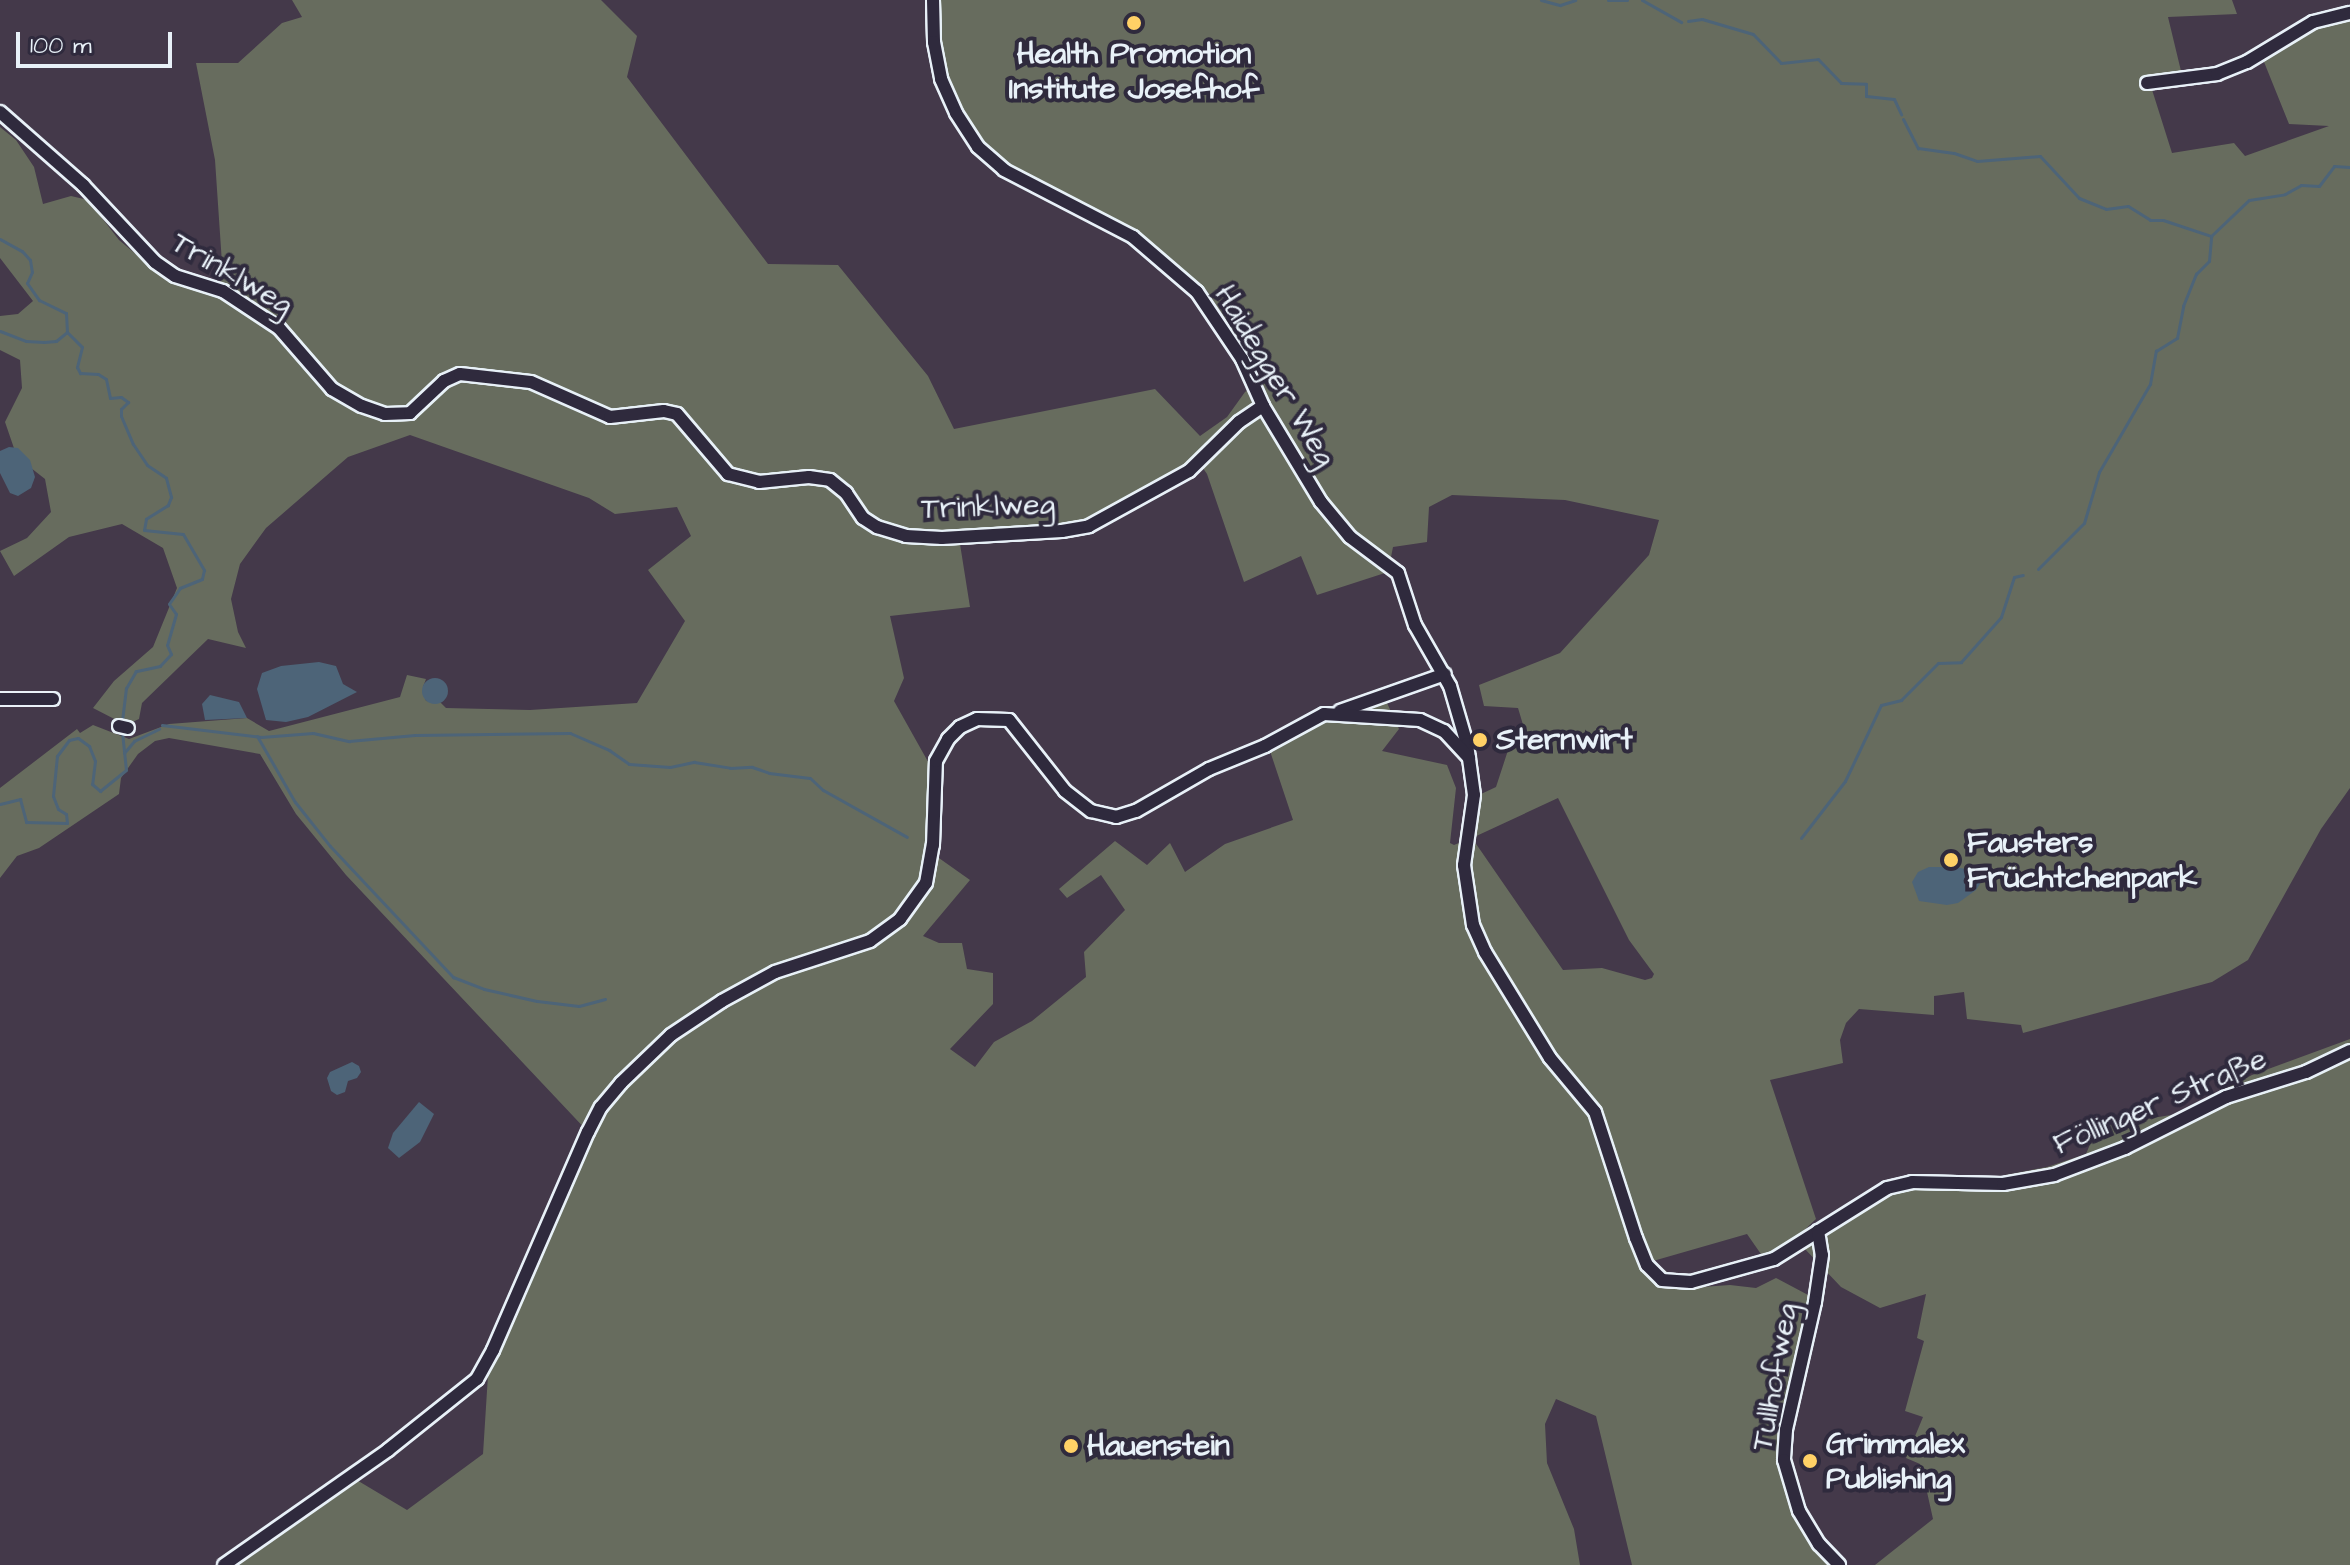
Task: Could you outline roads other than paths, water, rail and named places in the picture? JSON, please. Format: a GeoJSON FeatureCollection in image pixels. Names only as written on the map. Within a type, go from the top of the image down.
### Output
{"type":"FeatureCollection","features":[{"type":"Feature","properties":{"kind":"street","name":"Haidegger Weg"},"geometry":{"type":"LineString","coordinates":[[933,0],[934,42],[941,79],[956,113],[978,147],[1004,170],[1133,237],[1182,277],[1225,331],[1304,477],[1340,526],[1398,573],[1415,625],[1445,674],[1469,758]]}},
{"type":"Feature","properties":{"kind":"street"},"geometry":{"type":"LineString","coordinates":[[2147,83],[2217,74],[2247,62],[2313,22],[2350,13]]}},
{"type":"Feature","properties":{"kind":"street","name":"Trinklweg"},"geometry":{"type":"LineString","coordinates":[[0,112],[83,185],[155,262],[175,276],[223,291],[279,328],[332,389],[362,406],[385,414],[410,413],[444,381],[460,374],[531,382],[610,417],[664,411],[677,414],[728,474],[759,482],[809,477],[830,480],[846,493],[863,518],[877,527],[906,536],[942,538],[1062,531],[1089,526],[1189,471],[1239,422],[1263,406]]}},
{"type":"Feature","properties":{"kind":"street"},"geometry":{"type":"LineString","coordinates":[[224,1565],[388,1450],[477,1379],[493,1350],[601,1107],[671,1035],[722,1001],[775,972],[870,941],[900,919],[917,898],[930,868],[936,761],[948,739],[977,719],[1001,717],[1009,720],[1072,797],[1091,811],[1116,817],[1136,811],[1209,769],[1265,746],[1314,718],[1337,713],[1445,674]]}},
{"type":"Feature","properties":{"kind":"street"},"geometry":{"type":"LineString","coordinates":[[0,699],[53,699]]}},
{"type":"Feature","properties":{"kind":"street"},"geometry":{"type":"LineString","coordinates":[[1337,713],[1420,720],[1444,731],[1469,758]]}},
{"type":"Feature","properties":{"kind":"street","name":"Föllinger Straße"},"geometry":{"type":"LineString","coordinates":[[1469,758],[1474,795],[1464,865],[1473,925],[1485,952],[1550,1058],[1595,1112],[1647,1265],[1662,1280],[1691,1282],[1774,1259],[1887,1188],[1912,1182],[2003,1184],[2054,1175],[2125,1148],[2226,1097],[2306,1072],[2350,1051]]}},
{"type":"Feature","properties":{"kind":"street","name":"Tullhofweg"},"geometry":{"type":"LineString","coordinates":[[1818,1231],[1822,1255],[1815,1302],[1786,1430],[1784,1460],[1799,1511],[1819,1544],[1839,1565]]}},
{"type":"Feature","properties":{"kind":"water"},"geometry":{"type":"Polygon","coordinates":[[[9,447],[18,448],[30,460],[35,477],[31,488],[18,496],[10,493],[0,473],[0,451],[9,447]]]}},
{"type":"Feature","properties":{"kind":"water"},"geometry":{"type":"Polygon","coordinates":[[[319,662],[336,666],[343,684],[357,692],[308,717],[286,722],[266,720],[257,689],[262,673],[281,666],[319,662]]]}},
{"type":"Feature","properties":{"kind":"water"},"geometry":{"type":"Polygon","coordinates":[[[435,678],[444,682],[448,691],[444,700],[435,704],[426,700],[422,691],[426,682],[435,678]]]}},
{"type":"Feature","properties":{"kind":"water"},"geometry":{"type":"Polygon","coordinates":[[[210,695],[239,702],[247,718],[205,720],[202,704],[210,695]]]}},
{"type":"Feature","properties":{"kind":"water"},"geometry":{"type":"Polygon","coordinates":[[[1929,867],[1978,871],[1980,884],[1976,890],[1958,903],[1947,905],[1919,901],[1912,882],[1918,872],[1929,867]]]}},
{"type":"Feature","properties":{"kind":"water"},"geometry":{"type":"Polygon","coordinates":[[[352,1062],[359,1066],[361,1072],[357,1078],[348,1081],[345,1092],[337,1095],[331,1091],[327,1078],[330,1072],[352,1062]]]}},
{"type":"Feature","properties":{"kind":"water"},"geometry":{"type":"Polygon","coordinates":[[[419,1102],[434,1114],[420,1142],[399,1158],[388,1148],[393,1133],[419,1102]]]}},
{"type":"Feature","properties":{"kind":"waterway"},"geometry":{"type":"LineString","coordinates":[[1541,0],[1560,5],[1575,0]]}},
{"type":"Feature","properties":{"kind":"waterway"},"geometry":{"type":"LineString","coordinates":[[1608,0],[1627,0]]}},
{"type":"Feature","properties":{"kind":"waterway"},"geometry":{"type":"LineString","coordinates":[[1642,0],[1681,22]]}},
{"type":"Feature","properties":{"kind":"waterway"},"geometry":{"type":"LineString","coordinates":[[1688,21],[1702,19],[1753,34],[1781,63],[1818,59],[1841,83],[1866,84],[1866,96],[1894,99],[1901,114]]}},
{"type":"Feature","properties":{"kind":"waterway"},"geometry":{"type":"LineString","coordinates":[[1903,119],[1918,148],[1954,153],[1977,161],[2040,156],[2079,198],[2106,209],[2128,206],[2150,220],[2163,220],[2211,236]]}},
{"type":"Feature","properties":{"kind":"waterway"},"geometry":{"type":"LineString","coordinates":[[2038,569],[2084,523],[2099,472],[2150,384],[2156,351],[2177,338],[2183,306],[2196,274],[2209,261],[2211,236],[2249,200],[2285,194],[2301,185],[2319,186],[2334,166],[2350,167]]}},
{"type":"Feature","properties":{"kind":"waterway"},"geometry":{"type":"LineString","coordinates":[[0,239],[22,251],[30,260],[32,272],[27,283],[39,300],[66,313],[67,332],[82,347],[77,367],[80,373],[98,374],[106,379],[110,398],[121,397],[128,402],[121,409],[121,416],[133,444],[147,465],[166,478],[171,497],[168,505],[146,519],[144,530],[183,534],[204,570],[202,579],[180,588],[169,604],[176,614],[167,645],[171,654],[160,666],[136,671],[126,688],[122,723]]}},
{"type":"Feature","properties":{"kind":"waterway"},"geometry":{"type":"LineString","coordinates":[[0,331],[26,341],[44,342],[56,341],[67,332]]}},
{"type":"Feature","properties":{"kind":"waterway"},"geometry":{"type":"LineString","coordinates":[[1801,838],[1845,781],[1881,705],[1901,700],[1938,663],[1961,662],[2001,617],[2014,577],[2023,575]]}},
{"type":"Feature","properties":{"kind":"waterway"},"geometry":{"type":"LineString","coordinates":[[162,725],[261,737],[313,733],[349,741],[415,735],[570,733],[609,750],[629,764],[670,767],[694,762],[730,768],[752,767],[769,773],[810,778],[823,790],[907,837]]}},
{"type":"Feature","properties":{"kind":"waterway"},"geometry":{"type":"LineString","coordinates":[[124,753],[134,741],[159,729]]}},
{"type":"Feature","properties":{"kind":"waterway"},"geometry":{"type":"LineString","coordinates":[[0,804],[20,799],[26,822],[67,823],[66,814],[58,809],[53,796],[57,756],[69,740],[78,738],[89,746],[95,761],[92,784],[100,791],[126,770],[122,731]]}},
{"type":"Feature","properties":{"kind":"waterway"},"geometry":{"type":"LineString","coordinates":[[257,736],[295,802],[330,846],[453,977],[484,989],[537,1001],[579,1006],[605,999]]}},
{"type":"Feature","properties":{"kind":"place","name":"Health Promotion Institute Josefhof"},"geometry":{"type":"Point","coordinates":[1134,23]}},
{"type":"Feature","properties":{"kind":"place","name":"Sternwirt"},"geometry":{"type":"Point","coordinates":[1480,740]}},
{"type":"Feature","properties":{"kind":"place","name":"Fausters Früchtchenpark"},"geometry":{"type":"Point","coordinates":[1951,860]}},
{"type":"Feature","properties":{"kind":"place","name":"Hauenstein"},"geometry":{"type":"Point","coordinates":[1071,1446]}},
{"type":"Feature","properties":{"kind":"place","name":"Grimmalex Publishing"},"geometry":{"type":"Point","coordinates":[1810,1461]}}]}
